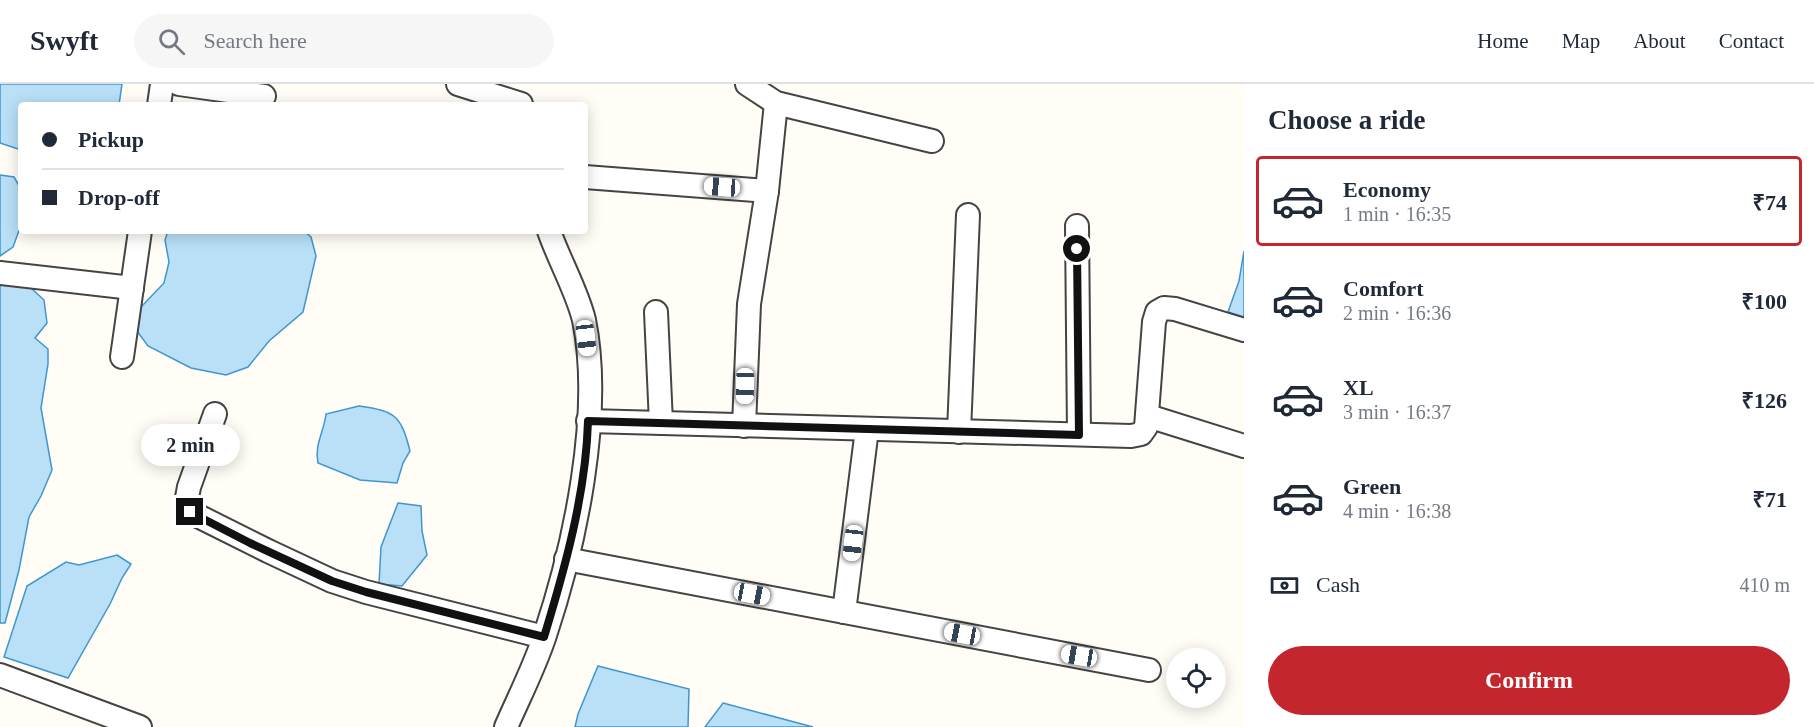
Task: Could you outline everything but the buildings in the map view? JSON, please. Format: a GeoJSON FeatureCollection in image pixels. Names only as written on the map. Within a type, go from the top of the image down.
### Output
{"type":"FeatureCollection","features":[{"type":"Feature","properties":{"kind":"street"},"geometry":{"type":"LineString","coordinates":[[159,102],[162,84]]}},
{"type":"Feature","properties":{"kind":"street"},"geometry":{"type":"LineString","coordinates":[[179,84],[264,95]]}},
{"type":"Feature","properties":{"kind":"street"},"geometry":{"type":"LineString","coordinates":[[458,84],[521,98]]}},
{"type":"Feature","properties":{"kind":"street"},"geometry":{"type":"LineString","coordinates":[[747,84],[776,103],[932,141]]}},
{"type":"Feature","properties":{"kind":"street"},"geometry":{"type":"LineString","coordinates":[[744,426],[749,304],[767,191],[776,103]]}},
{"type":"Feature","properties":{"kind":"street"},"geometry":{"type":"LineString","coordinates":[[588,177],[767,191]]}},
{"type":"Feature","properties":{"kind":"street"},"geometry":{"type":"LineString","coordinates":[[959,432],[968,215]]}},
{"type":"Feature","properties":{"kind":"street"},"geometry":{"type":"LineString","coordinates":[[1077,225],[1079,435]]}},
{"type":"Feature","properties":{"kind":"street"},"geometry":{"type":"LineString","coordinates":[[122,357],[140,234]]}},
{"type":"Feature","properties":{"kind":"street"},"geometry":{"type":"LineString","coordinates":[[506,727],[544,637],[566,559],[588,443],[588,358],[583,319],[550,234]]}},
{"type":"Feature","properties":{"kind":"street"},"geometry":{"type":"LineString","coordinates":[[0,273],[132,288]]}},
{"type":"Feature","properties":{"kind":"street"},"geometry":{"type":"LineString","coordinates":[[588,421],[1131,436],[1141,434],[1146,427],[1154,322],[1157,312],[1164,308],[1175,309],[1244,330]]}},
{"type":"Feature","properties":{"kind":"street"},"geometry":{"type":"LineString","coordinates":[[657,312],[661,423]]}},
{"type":"Feature","properties":{"kind":"street"},"geometry":{"type":"LineString","coordinates":[[215,414],[189,487],[186,503],[190,512],[332,581],[366,592],[544,637]]}},
{"type":"Feature","properties":{"kind":"street"},"geometry":{"type":"LineString","coordinates":[[1148,416],[1244,446]]}},
{"type":"Feature","properties":{"kind":"street"},"geometry":{"type":"LineString","coordinates":[[844,612],[867,429]]}},
{"type":"Feature","properties":{"kind":"street"},"geometry":{"type":"LineString","coordinates":[[566,559],[1149,670]]}},
{"type":"Feature","properties":{"kind":"street"},"geometry":{"type":"LineString","coordinates":[[0,675],[140,727]]}},
{"type":"Feature","properties":{"kind":"water"},"geometry":{"type":"Polygon","coordinates":[[[0,84],[122,84],[119,102],[18,102],[18,149],[0,143],[0,84]]]}},
{"type":"Feature","properties":{"kind":"water"},"geometry":{"type":"Polygon","coordinates":[[[0,175],[14,177],[18,184],[18,233],[13,247],[0,256],[0,175]]]}},
{"type":"Feature","properties":{"kind":"water"},"geometry":{"type":"Polygon","coordinates":[[[167,234],[308,234],[311,237],[316,256],[303,312],[269,341],[248,367],[226,375],[191,368],[148,346],[137,331],[141,307],[164,283],[169,262],[165,240],[167,234]]]}},
{"type":"Feature","properties":{"kind":"water"},"geometry":{"type":"Polygon","coordinates":[[[1244,251],[1244,317],[1228,312],[1239,281],[1244,251]]]}},
{"type":"Feature","properties":{"kind":"water"},"geometry":{"type":"Polygon","coordinates":[[[0,281],[31,288],[44,300],[47,323],[35,338],[48,349],[41,408],[52,470],[29,517],[19,570],[5,623],[0,623],[0,281]]]}},
{"type":"Feature","properties":{"kind":"water"},"geometry":{"type":"Polygon","coordinates":[[[359,406],[389,413],[400,423],[410,451],[403,463],[397,483],[360,480],[318,463],[318,444],[326,414],[359,406]]]}},
{"type":"Feature","properties":{"kind":"water"},"geometry":{"type":"Polygon","coordinates":[[[398,503],[421,506],[422,531],[427,555],[402,586],[379,584],[381,547],[398,503]]]}},
{"type":"Feature","properties":{"kind":"water"},"geometry":{"type":"Polygon","coordinates":[[[117,555],[131,564],[68,678],[4,657],[27,586],[66,562],[79,565],[117,555]]]}},
{"type":"Feature","properties":{"kind":"water"},"geometry":{"type":"Polygon","coordinates":[[[598,666],[689,689],[688,727],[575,727],[598,666]]]}},
{"type":"Feature","properties":{"kind":"water"},"geometry":{"type":"Polygon","coordinates":[[[723,703],[813,727],[705,727],[723,703]]]}},
{"type":"Feature","properties":{"kind":"route"},"geometry":{"type":"LineString","coordinates":[[190,512],[332,581],[366,592],[544,637],[563,576],[576,513],[588,443],[588,421],[1079,435],[1077,249]]}}]}
